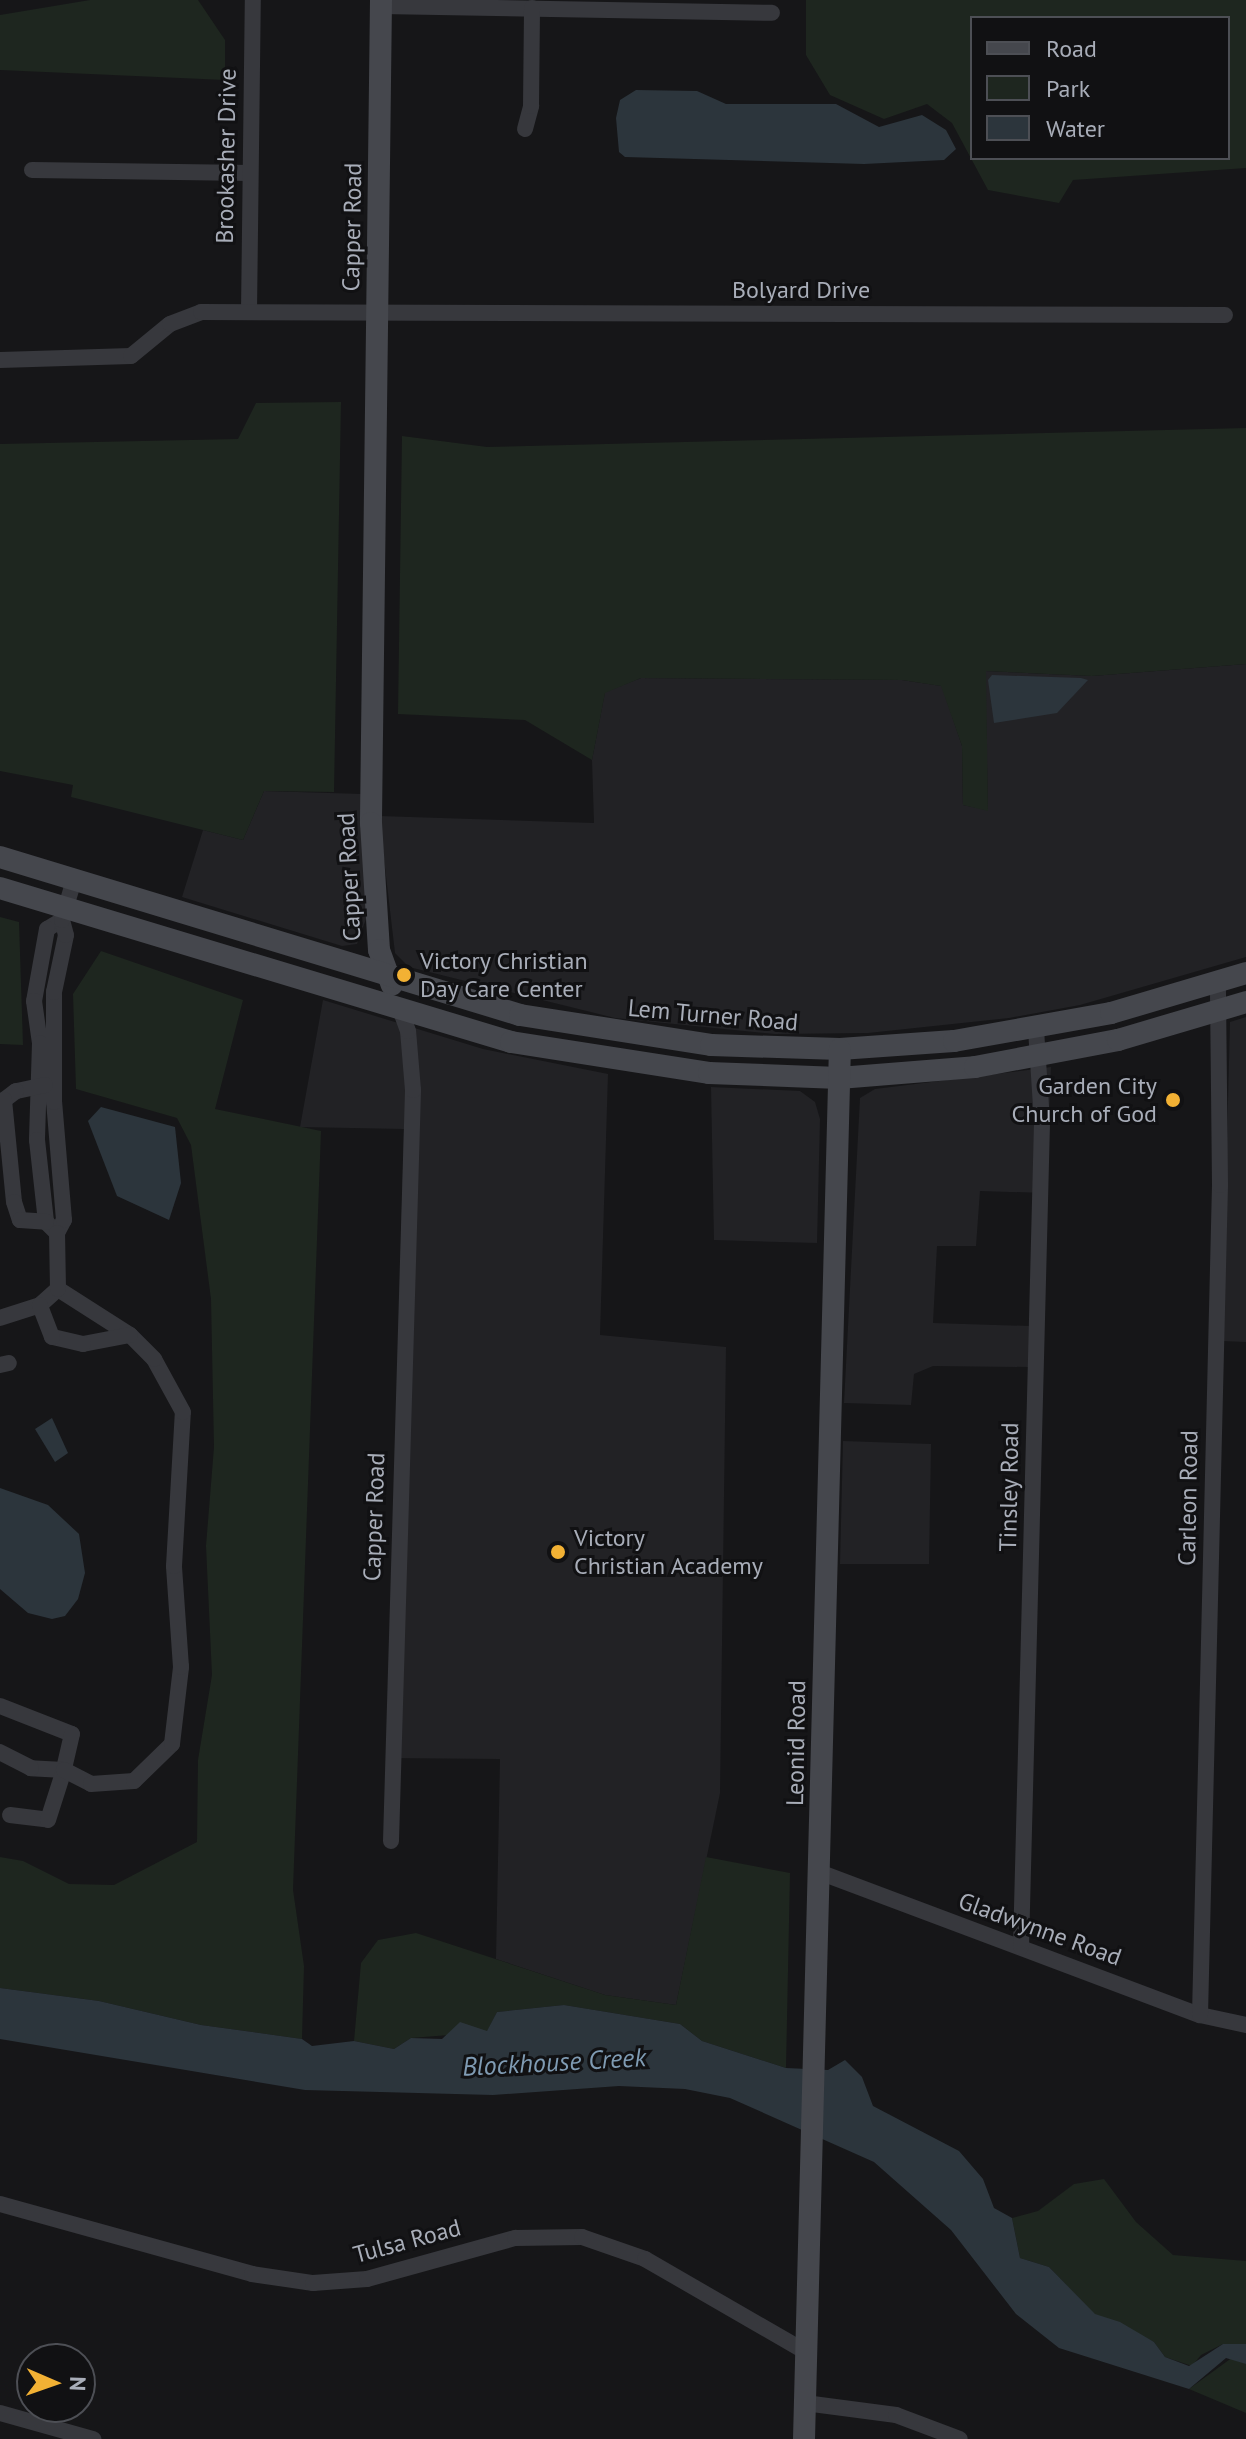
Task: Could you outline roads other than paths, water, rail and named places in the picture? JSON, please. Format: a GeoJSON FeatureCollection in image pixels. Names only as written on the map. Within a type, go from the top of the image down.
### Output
{"type":"FeatureCollection","features":[{"type":"Feature","properties":{"kind":"main road","name":"Capper Road"},"geometry":{"type":"LineString","coordinates":[[381,3],[371,823],[379,950],[400,1009]]}},
{"type":"Feature","properties":{"kind":"main road","name":"Lem Turner Road"},"geometry":{"type":"LineString","coordinates":[[0,857],[520,1015],[601,1031],[711,1045],[840,1049],[928,1044],[1036,1028],[1246,973]]}},
{"type":"Feature","properties":{"kind":"main road"},"geometry":{"type":"LineString","coordinates":[[0,888],[64,914],[511,1042],[612,1061],[728,1075],[839,1078],[1038,1057],[1246,1002]]}},
{"type":"Feature","properties":{"kind":"main road","name":"Leonid Road"},"geometry":{"type":"LineString","coordinates":[[804,2439],[840,1049]]}},
{"type":"Feature","properties":{"kind":"street","name":"Brookasher Drive"},"geometry":{"type":"LineString","coordinates":[[249,312],[253,0]]}},
{"type":"Feature","properties":{"kind":"street"},"geometry":{"type":"LineString","coordinates":[[381,3],[772,13]]}},
{"type":"Feature","properties":{"kind":"street"},"geometry":{"type":"LineString","coordinates":[[525,129],[531,106],[532,8]]}},
{"type":"Feature","properties":{"kind":"street"},"geometry":{"type":"LineString","coordinates":[[32,170],[250,173]]}},
{"type":"Feature","properties":{"kind":"street","name":"Bolyard Drive"},"geometry":{"type":"LineString","coordinates":[[0,360],[111,361],[149,346],[185,316],[249,312],[1225,315]]}},
{"type":"Feature","properties":{"kind":"street"},"geometry":{"type":"LineString","coordinates":[[46,1085],[4,1100],[14,1202],[20,1220],[52,1227],[64,1220],[46,1085],[54,992],[66,935],[64,914],[74,880]]}},
{"type":"Feature","properties":{"kind":"street","name":"Carleon Road"},"geometry":{"type":"LineString","coordinates":[[1200,2015],[1220,1200],[1218,982]]}},
{"type":"Feature","properties":{"kind":"street","name":"Capper Road"},"geometry":{"type":"LineString","coordinates":[[391,1841],[413,1090],[408,1031],[400,1009]]}},
{"type":"Feature","properties":{"kind":"street","name":"Tinsley Road"},"geometry":{"type":"LineString","coordinates":[[1021,1947],[1042,1122],[1036,1028]]}},
{"type":"Feature","properties":{"kind":"street"},"geometry":{"type":"LineString","coordinates":[[52,1227],[58,1289]]}},
{"type":"Feature","properties":{"kind":"street"},"geometry":{"type":"LineString","coordinates":[[0,1318],[40,1305],[58,1289]]}},
{"type":"Feature","properties":{"kind":"street"},"geometry":{"type":"LineString","coordinates":[[0,1752],[31,1768],[64,1770],[91,1784],[134,1781],[172,1744],[181,1667],[174,1566],[183,1412],[154,1359],[130,1335],[58,1289]]}},
{"type":"Feature","properties":{"kind":"street"},"geometry":{"type":"LineString","coordinates":[[40,1305],[52,1337],[83,1344],[130,1335]]}},
{"type":"Feature","properties":{"kind":"street"},"geometry":{"type":"LineString","coordinates":[[0,1706],[72,1734],[48,1820],[10,1815]]}},
{"type":"Feature","properties":{"kind":"street","name":"Gladwynne Road"},"geometry":{"type":"LineString","coordinates":[[819,1872],[1200,2015],[1246,2025]]}},
{"type":"Feature","properties":{"kind":"street","name":"Tulsa Road"},"geometry":{"type":"LineString","coordinates":[[0,2204],[252,2274],[313,2283],[367,2279],[515,2238],[582,2237],[645,2259],[806,2352]]}},
{"type":"Feature","properties":{"kind":"street"},"geometry":{"type":"LineString","coordinates":[[805,2403],[884,2413],[960,2439]]}},
{"type":"Feature","properties":{"kind":"street"},"geometry":{"type":"LineString","coordinates":[[0,2413],[93,2439]]}},
{"type":"Feature","properties":{"kind":"water"},"geometry":{"type":"Polygon","coordinates":[[[636,90],[697,91],[726,104],[836,104],[879,127],[922,115],[946,130],[956,149],[944,160],[864,164],[625,157],[619,152],[616,118],[620,100],[636,90]]]}},
{"type":"Feature","properties":{"kind":"water"},"geometry":{"type":"Polygon","coordinates":[[[992,675],[1088,680],[1057,713],[994,723],[988,680],[992,675]]]}},
{"type":"Feature","properties":{"kind":"water"},"geometry":{"type":"Polygon","coordinates":[[[101,1107],[175,1127],[181,1183],[169,1220],[117,1196],[88,1121],[101,1107]]]}},
{"type":"Feature","properties":{"kind":"water"},"geometry":{"type":"Polygon","coordinates":[[[52,1418],[68,1453],[55,1462],[35,1429],[52,1418]]]}},
{"type":"Feature","properties":{"kind":"water"},"geometry":{"type":"Polygon","coordinates":[[[0,1488],[48,1505],[79,1534],[85,1573],[78,1599],[65,1616],[52,1619],[28,1613],[0,1589],[0,1488]]]}},
{"type":"Feature","properties":{"kind":"water","name":"Blockhouse Creek"},"geometry":{"type":"Polygon","coordinates":[[[0,1988],[99,2001],[201,2025],[302,2039],[312,2046],[354,2041],[394,2049],[411,2038],[442,2039],[460,2022],[487,2031],[497,2012],[564,2005],[680,2024],[702,2041],[786,2068],[828,2070],[845,2060],[862,2077],[873,2106],[959,2151],[983,2179],[994,2208],[1012,2218],[1020,2258],[1049,2267],[1095,2314],[1120,2322],[1154,2342],[1165,2357],[1189,2366],[1223,2344],[1246,2344],[1246,2364],[1226,2358],[1189,2389],[1059,2348],[1016,2314],[951,2230],[874,2162],[730,2098],[685,2089],[619,2086],[493,2095],[305,2090],[0,2039],[0,1988]]]}},
{"type":"Feature","properties":{"kind":"place","name":"Victory Christian Day Care Center"},"geometry":{"type":"Point","coordinates":[404,975]}},
{"type":"Feature","properties":{"kind":"place","name":"Garden City Church of God"},"geometry":{"type":"Point","coordinates":[1173,1100]}},
{"type":"Feature","properties":{"kind":"place","name":"Victory Christian Academy"},"geometry":{"type":"Point","coordinates":[558,1552]}}]}
